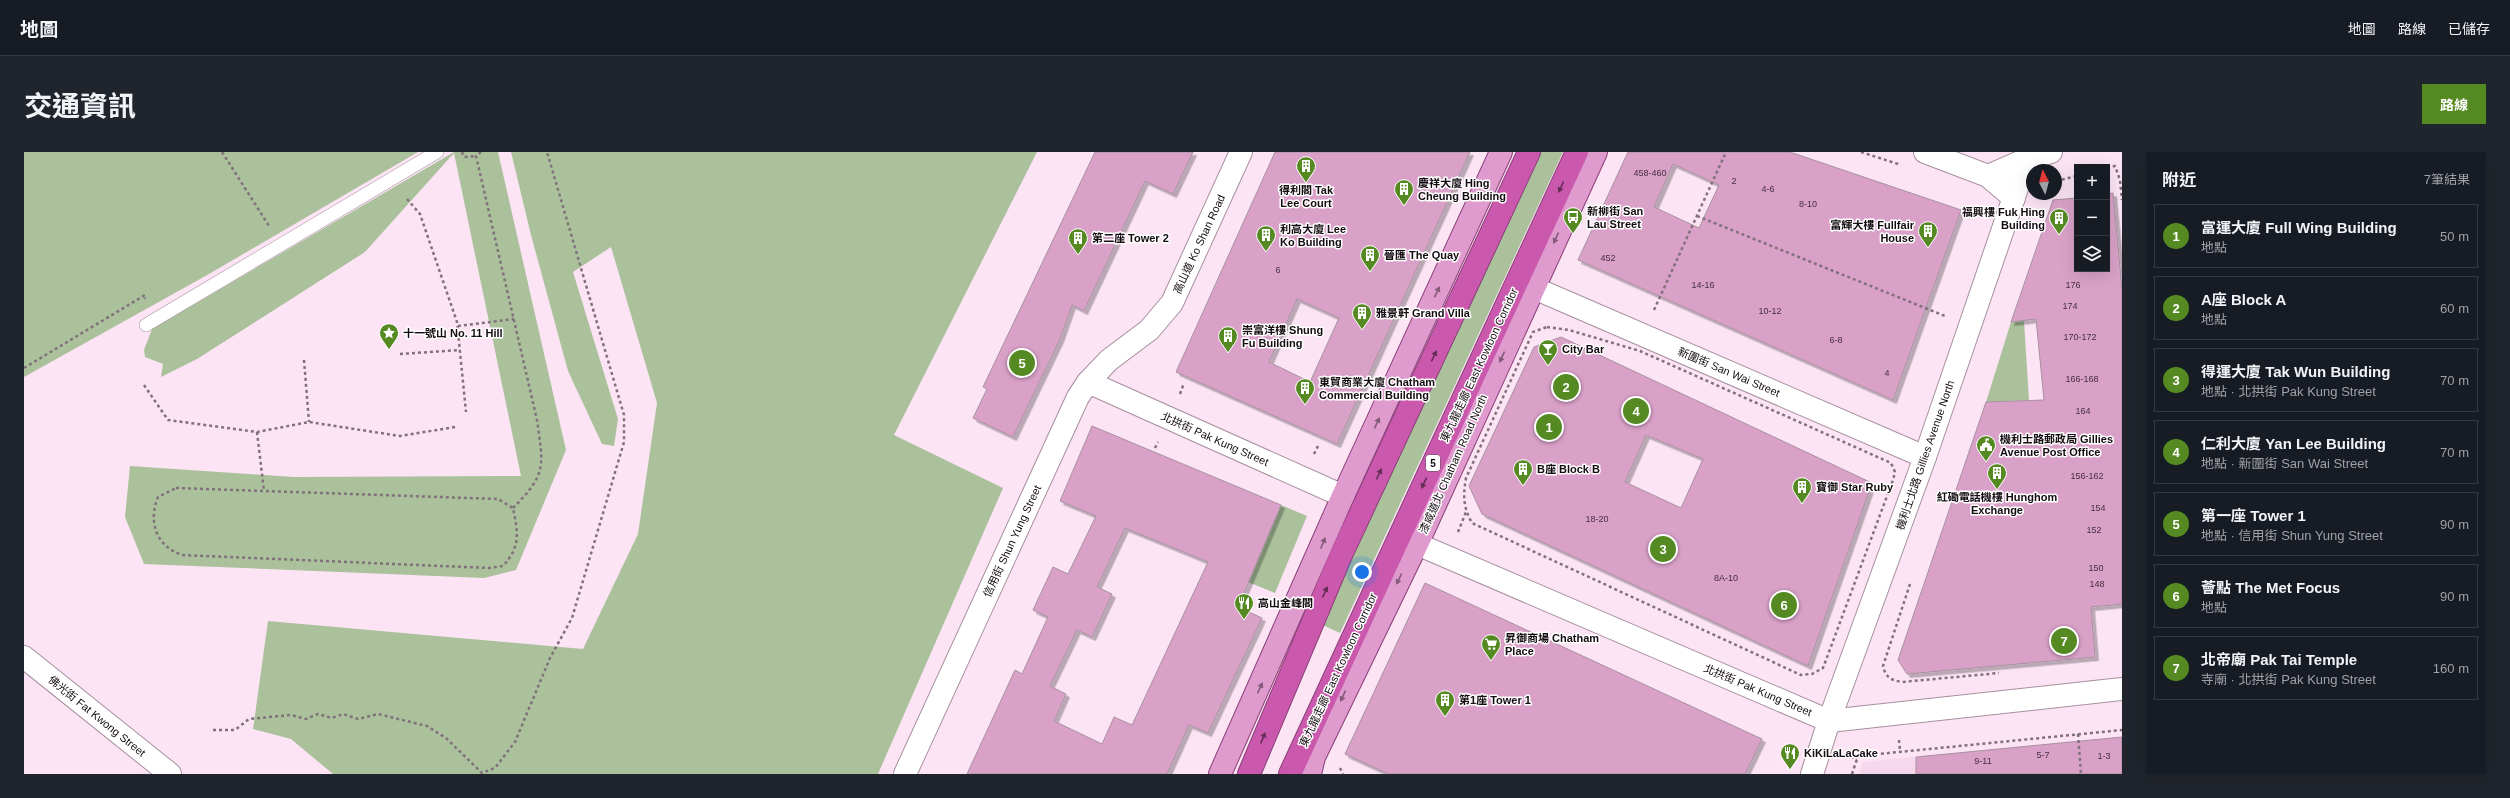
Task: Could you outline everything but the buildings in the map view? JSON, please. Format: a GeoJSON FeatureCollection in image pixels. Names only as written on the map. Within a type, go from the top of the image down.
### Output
{"type":"FeatureCollection","features":[{"type":"Feature","properties":{"kind":"highway"},"geometry":{"type":"LineString","coordinates":[[1249,774],[1338,562],[1528,152]]}},
{"type":"Feature","properties":{"kind":"highway","name":"東九龍走廊 East Kowloon Corridor"},"geometry":{"type":"LineString","coordinates":[[1290,774],[1577,152]]}},
{"type":"Feature","properties":{"kind":"main road"},"geometry":{"type":"LineString","coordinates":[[1220,774],[1343,496],[1501,152]]}},
{"type":"Feature","properties":{"kind":"main road","name":"漆咸道北 Chatham Road North"},"geometry":{"type":"LineString","coordinates":[[1310,774],[1314,757],[1417,544],[1596,152]]}},
{"type":"Feature","properties":{"kind":"street","name":"高山道 Ko Shan Road"},"geometry":{"type":"LineString","coordinates":[[1149,330],[1172,303],[1241,152]]}},
{"type":"Feature","properties":{"kind":"street"},"geometry":{"type":"LineString","coordinates":[[1925,152],[1988,176],[2014,198]]}},
{"type":"Feature","properties":{"kind":"street"},"geometry":{"type":"LineString","coordinates":[[1988,176],[2027,159],[2051,152]]}},
{"type":"Feature","properties":{"kind":"street","name":"機利士北路 Gillies Avenue North"},"geometry":{"type":"LineString","coordinates":[[1812,774],[1829,721],[1925,457],[2027,159]]}},
{"type":"Feature","properties":{"kind":"street","name":"新圍街 San Wai Street"},"geometry":{"type":"LineString","coordinates":[[1534,288],[1925,457]]}},
{"type":"Feature","properties":{"kind":"street","name":"信用街 Shun Yung Street"},"geometry":{"type":"LineString","coordinates":[[905,774],[1078,397],[1088,382],[1109,360],[1149,330]]}},
{"type":"Feature","properties":{"kind":"street","name":"北拱街 Pak Kung Street"},"geometry":{"type":"LineString","coordinates":[[1088,382],[1343,496]]}},
{"type":"Feature","properties":{"kind":"street","name":"北拱街 Pak Kung Street"},"geometry":{"type":"LineString","coordinates":[[1417,544],[1829,721],[2122,689]]}},
{"type":"Feature","properties":{"kind":"street","name":"佛光街 Fat Kwong Street"},"geometry":{"type":"LineString","coordinates":[[24,657],[170,774]]}},
{"type":"Feature","properties":{"kind":"lane"},"geometry":{"type":"LineString","coordinates":[[146,325],[437,152]]}},
{"type":"Feature","properties":{"kind":"path"},"geometry":{"type":"LineString","coordinates":[[222,152],[281,245]]}},
{"type":"Feature","properties":{"kind":"path"},"geometry":{"type":"LineString","coordinates":[[462,152],[464,157],[476,156],[481,152]]}},
{"type":"Feature","properties":{"kind":"path"},"geometry":{"type":"LineString","coordinates":[[213,730],[235,730],[249,719],[291,715],[306,720],[318,714],[332,718],[343,714],[358,719],[378,714],[427,726],[446,738],[482,773],[495,768],[515,742],[550,658],[572,618],[624,442],[624,415],[547,152]]}},
{"type":"Feature","properties":{"kind":"path"},"geometry":{"type":"LineString","coordinates":[[1653,312],[1726,152]]}},
{"type":"Feature","properties":{"kind":"path"},"geometry":{"type":"LineString","coordinates":[[1861,152],[1904,167]]}},
{"type":"Feature","properties":{"kind":"path"},"geometry":{"type":"LineString","coordinates":[[476,156],[537,420],[543,463],[533,488],[513,508]]}},
{"type":"Feature","properties":{"kind":"path"},"geometry":{"type":"LineString","coordinates":[[2110,167],[2115,166],[2120,180],[2122,200]]}},
{"type":"Feature","properties":{"kind":"path"},"geometry":{"type":"LineString","coordinates":[[2062,180],[2074,177]]}},
{"type":"Feature","properties":{"kind":"path"},"geometry":{"type":"LineString","coordinates":[[407,199],[420,214],[458,326],[466,412]]}},
{"type":"Feature","properties":{"kind":"path"},"geometry":{"type":"LineString","coordinates":[[1697,216],[1949,317]]}},
{"type":"Feature","properties":{"kind":"path"},"geometry":{"type":"LineString","coordinates":[[24,368],[145,295],[146,325]]}},
{"type":"Feature","properties":{"kind":"path"},"geometry":{"type":"LineString","coordinates":[[1647,309],[1661,315]]}},
{"type":"Feature","properties":{"kind":"path"},"geometry":{"type":"LineString","coordinates":[[458,326],[514,319]]}},
{"type":"Feature","properties":{"kind":"path"},"geometry":{"type":"LineString","coordinates":[[1547,327],[1569,330],[1640,351],[1891,463],[1895,472],[1893,480],[1823,668],[1812,674],[1801,675],[1472,523],[1466,512],[1462,496],[1466,478],[1533,332],[1547,327]]}},
{"type":"Feature","properties":{"kind":"path"},"geometry":{"type":"LineString","coordinates":[[400,354],[460,350]]}},
{"type":"Feature","properties":{"kind":"path"},"geometry":{"type":"LineString","coordinates":[[304,360],[309,422]]}},
{"type":"Feature","properties":{"kind":"path"},"geometry":{"type":"LineString","coordinates":[[144,385],[168,420],[257,432],[309,422],[400,436],[455,427]]}},
{"type":"Feature","properties":{"kind":"path"},"geometry":{"type":"LineString","coordinates":[[257,432],[264,491]]}},
{"type":"Feature","properties":{"kind":"path"},"geometry":{"type":"LineString","coordinates":[[176,488],[264,491],[498,499],[513,508],[517,526],[513,554],[503,566],[489,568],[182,555],[168,550],[161,542],[155,527],[153,510],[158,498],[176,488]]}},
{"type":"Feature","properties":{"kind":"path"},"geometry":{"type":"LineString","coordinates":[[1912,577],[1883,666],[1886,675],[1892,680],[1902,682],[2004,673]]}},
{"type":"Feature","properties":{"kind":"path"},"geometry":{"type":"LineString","coordinates":[[1852,774],[1858,756],[2122,730]]}},
{"type":"Feature","properties":{"kind":"path"},"geometry":{"type":"LineString","coordinates":[[2078,734],[2082,774]]}},
{"type":"Feature","properties":{"kind":"shaded area"},"geometry":{"type":"Polygon","coordinates":[[[1953,753],[1955,774],[1859,774],[1863,762],[1953,753]]]}},
{"type":"Feature","properties":{"kind":"green space"},"geometry":{"type":"Polygon","coordinates":[[[24,152],[418,152],[209,274],[24,377],[24,152]]]}},
{"type":"Feature","properties":{"kind":"green space"},"geometry":{"type":"Polygon","coordinates":[[[454,152],[498,152],[566,450],[516,570],[484,578],[144,564],[125,517],[130,466],[293,477],[521,476],[454,153],[365,252],[197,359],[161,377],[163,364],[145,357],[144,350],[152,329],[454,152]]]}},
{"type":"Feature","properties":{"kind":"green space"},"geometry":{"type":"Polygon","coordinates":[[[511,152],[1037,152],[894,435],[1003,488],[878,774],[333,774],[291,739],[253,729],[268,621],[583,649],[638,534],[657,403],[611,247],[573,272],[618,419],[614,446],[602,444],[568,371],[531,235],[511,152]]]}},
{"type":"Feature","properties":{"kind":"green space"},"geometry":{"type":"Polygon","coordinates":[[[1531,152],[1563,152],[1340,633],[1314,621],[1531,152]]]}},
{"type":"Feature","properties":{"kind":"green space"},"geometry":{"type":"Polygon","coordinates":[[[2024,321],[2029,400],[1986,402],[2011,322],[2024,321]]]}},
{"type":"Feature","properties":{"kind":"green space"},"geometry":{"type":"Polygon","coordinates":[[[1281,505],[1307,516],[1275,593],[1248,582],[1281,505]]]}},
{"type":"Feature","properties":{"kind":"place","name":"得利閣 Tak Lee Court"},"geometry":{"type":"Point","coordinates":[1306,183]}},
{"type":"Feature","properties":{"kind":"place","name":"慶祥大廈 Hing Cheung Building"},"geometry":{"type":"Point","coordinates":[1404,206]}},
{"type":"Feature","properties":{"kind":"place","name":"新柳街 San Lau Street"},"geometry":{"type":"Point","coordinates":[1573,234]}},
{"type":"Feature","properties":{"kind":"place","name":"福興樓 Fuk Hing Building"},"geometry":{"type":"Point","coordinates":[2059,235]}},
{"type":"Feature","properties":{"kind":"place","name":"富輝大樓 Fullfair House"},"geometry":{"type":"Point","coordinates":[1928,248]}},
{"type":"Feature","properties":{"kind":"place","name":"利高大廈 Lee Ko Building"},"geometry":{"type":"Point","coordinates":[1266,252]}},
{"type":"Feature","properties":{"kind":"place","name":"第二座 Tower 2"},"geometry":{"type":"Point","coordinates":[1078,255]}},
{"type":"Feature","properties":{"kind":"place","name":"晉匯 The Quay"},"geometry":{"type":"Point","coordinates":[1370,272]}},
{"type":"Feature","properties":{"kind":"place","name":"雅景軒 Grand Villa"},"geometry":{"type":"Point","coordinates":[1362,330]}},
{"type":"Feature","properties":{"kind":"place","name":"十一號山 No. 11 Hill"},"geometry":{"type":"Point","coordinates":[389,350]}},
{"type":"Feature","properties":{"kind":"place","name":"崇富洋樓 Shung Fu Building"},"geometry":{"type":"Point","coordinates":[1228,353]}},
{"type":"Feature","properties":{"kind":"place","name":"第一座 Tower 1"},"geometry":{"type":"Point","coordinates":[1022,363]}},
{"type":"Feature","properties":{"kind":"place","name":"City Bar"},"geometry":{"type":"Point","coordinates":[1548,366]}},
{"type":"Feature","properties":{"kind":"place","name":"A座 Block A"},"geometry":{"type":"Point","coordinates":[1566,387]}},
{"type":"Feature","properties":{"kind":"place","name":"東貿商業大廈 Chatham Commercial Building"},"geometry":{"type":"Point","coordinates":[1305,405]}},
{"type":"Feature","properties":{"kind":"place","name":"仁利大廈 Yan Lee Building"},"geometry":{"type":"Point","coordinates":[1636,411]}},
{"type":"Feature","properties":{"kind":"place","name":"富運大廈 Full Wing Building"},"geometry":{"type":"Point","coordinates":[1549,427]}},
{"type":"Feature","properties":{"kind":"place","name":"機利士路郵政局 Gillies Avenue Post Office"},"geometry":{"type":"Point","coordinates":[1986,462]}},
{"type":"Feature","properties":{"kind":"place","name":"B座 Block B"},"geometry":{"type":"Point","coordinates":[1523,486]}},
{"type":"Feature","properties":{"kind":"place","name":"紅磡電話機樓 Hunghom Exchange"},"geometry":{"type":"Point","coordinates":[1997,490]}},
{"type":"Feature","properties":{"kind":"place","name":"寶御 Star Ruby"},"geometry":{"type":"Point","coordinates":[1802,504]}},
{"type":"Feature","properties":{"kind":"place","name":"得運大廈 Tak Wun Building"},"geometry":{"type":"Point","coordinates":[1663,549]}},
{"type":"Feature","properties":{"kind":"place","name":"薈點 The Met Focus"},"geometry":{"type":"Point","coordinates":[1784,605]}},
{"type":"Feature","properties":{"kind":"place","name":"高山金峰閣"},"geometry":{"type":"Point","coordinates":[1244,620]}},
{"type":"Feature","properties":{"kind":"place","name":"北帝廟 Pak Tai Temple"},"geometry":{"type":"Point","coordinates":[2064,641]}},
{"type":"Feature","properties":{"kind":"place","name":"昇御商場 Chatham Place"},"geometry":{"type":"Point","coordinates":[1491,661]}},
{"type":"Feature","properties":{"kind":"place","name":"第1座 Tower 1"},"geometry":{"type":"Point","coordinates":[1445,717]}},
{"type":"Feature","properties":{"kind":"place","name":"KiKiLaLaCake"},"geometry":{"type":"Point","coordinates":[1790,770]}}]}
